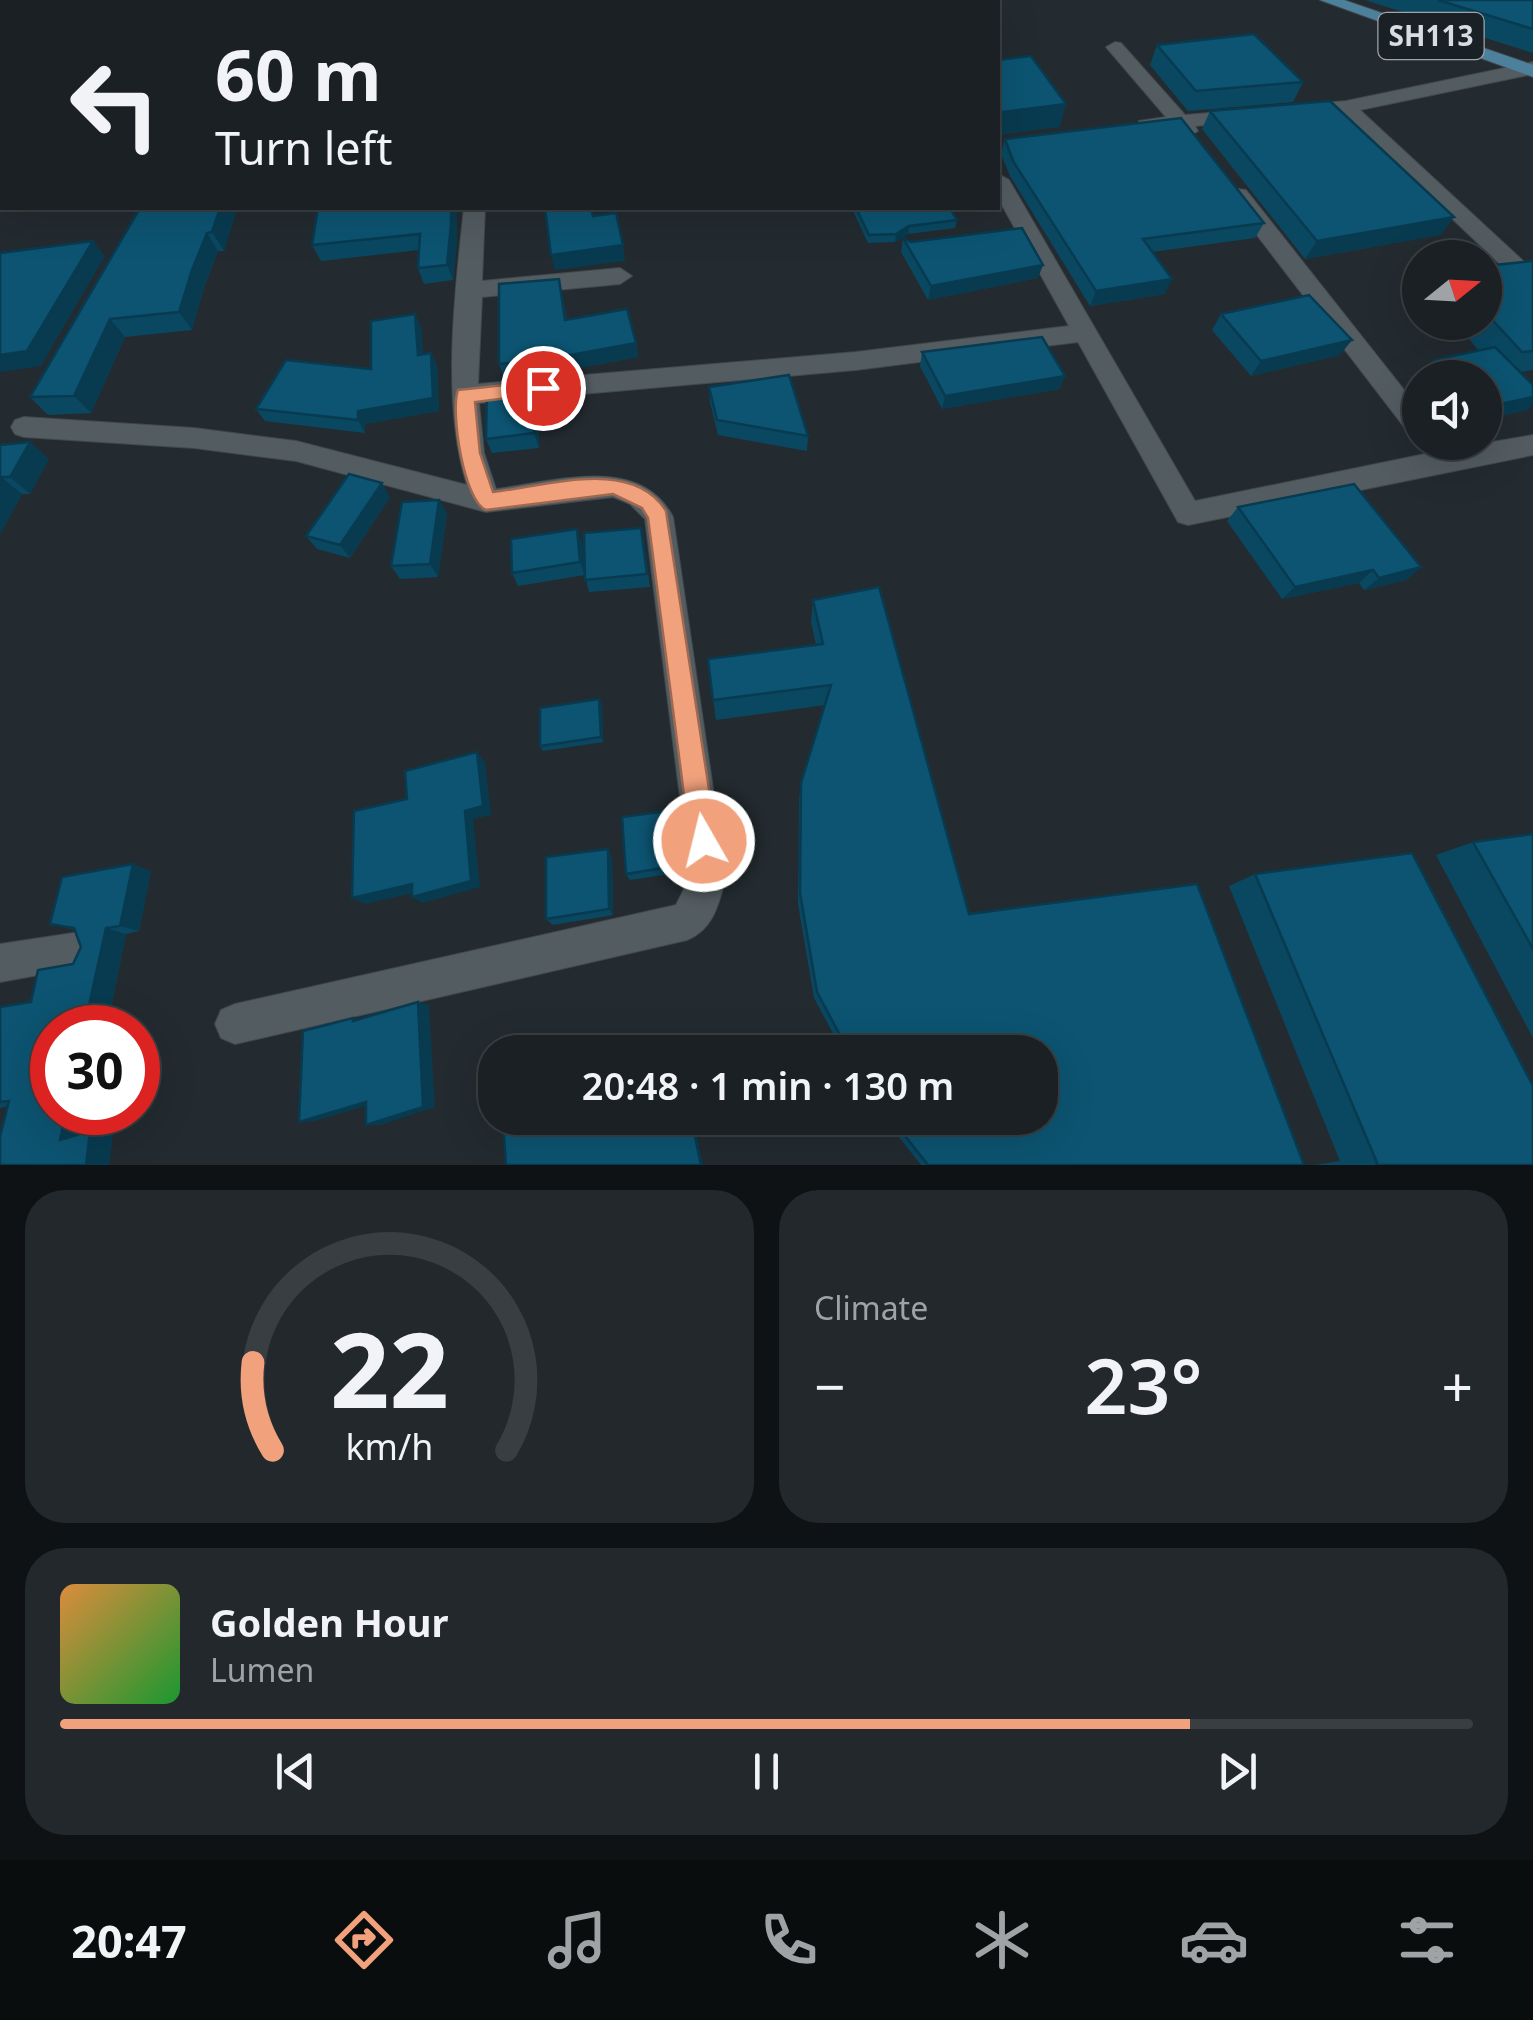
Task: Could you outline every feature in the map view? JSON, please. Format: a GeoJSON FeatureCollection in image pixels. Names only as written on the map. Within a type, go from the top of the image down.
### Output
{"type":"FeatureCollection","features":[{"type":"Feature","properties":{"kind":"main road","name":"SH113"},"geometry":{"type":"LineString","coordinates":[[1328,0],[1532,67]]}},
{"type":"Feature","properties":{"kind":"main road","name":"SH113"},"geometry":{"type":"LineString","coordinates":[[1362,0],[1532,67]]}},
{"type":"Feature","properties":{"kind":"street"},"geometry":{"type":"LineString","coordinates":[[1116,47],[1205,152]]}},
{"type":"Feature","properties":{"kind":"street"},"geometry":{"type":"LineString","coordinates":[[1126,128],[1346,108],[1532,67]]}},
{"type":"Feature","properties":{"kind":"street"},"geometry":{"type":"LineString","coordinates":[[1346,108],[1533,282]]}},
{"type":"Feature","properties":{"kind":"street"},"geometry":{"type":"LineString","coordinates":[[1228,182],[1402,407]]}},
{"type":"Feature","properties":{"kind":"street"},"geometry":{"type":"LineString","coordinates":[[1000,186],[1016,231],[1084,333],[1188,514],[1405,460]]}},
{"type":"Feature","properties":{"kind":"street"},"geometry":{"type":"LineString","coordinates":[[474,210],[465,396],[470,453],[486,502]]}},
{"type":"Feature","properties":{"kind":"street"},"geometry":{"type":"LineString","coordinates":[[468,290],[620,276]]}},
{"type":"Feature","properties":{"kind":"street"},"geometry":{"type":"LineString","coordinates":[[465,396],[856,361],[1084,333]]}},
{"type":"Feature","properties":{"kind":"street"},"geometry":{"type":"LineString","coordinates":[[19,422],[296,450],[486,502],[613,486],[631,490],[649,502],[659,517],[708,877],[700,904],[687,920],[662,929],[235,1024]]}},
{"type":"Feature","properties":{"kind":"street"},"geometry":{"type":"LineString","coordinates":[[1502,447],[1533,445]]}},
{"type":"Feature","properties":{"kind":"street"},"geometry":{"type":"LineString","coordinates":[[0,963],[80,951]]}},
{"type":"Feature","properties":{"kind":"building"},"geometry":{"type":"Polygon","coordinates":[[[1438,0],[1533,0],[1533,29],[1438,0]]]}},
{"type":"Feature","properties":{"kind":"building"},"geometry":{"type":"Polygon","coordinates":[[[1254,34],[1303,82],[1196,91],[1157,45],[1254,34]]]}},
{"type":"Feature","properties":{"kind":"building"},"geometry":{"type":"Polygon","coordinates":[[[1031,56],[1066,104],[1003,112],[1000,118],[1000,60],[1031,56]]]}},
{"type":"Feature","properties":{"kind":"building"},"geometry":{"type":"Polygon","coordinates":[[[1330,101],[1454,217],[1317,241],[1210,111],[1330,101]]]}},
{"type":"Feature","properties":{"kind":"building"},"geometry":{"type":"Polygon","coordinates":[[[1181,118],[1264,223],[1143,239],[1172,279],[1096,291],[1013,161],[1005,139],[1181,118]]]}},
{"type":"Feature","properties":{"kind":"building"},"geometry":{"type":"Polygon","coordinates":[[[139,210],[219,210],[192,270],[179,312],[110,319],[74,396],[30,397],[139,210]]]}},
{"type":"Feature","properties":{"kind":"building"},"geometry":{"type":"Polygon","coordinates":[[[318,210],[451,210],[447,265],[418,268],[420,234],[312,245],[318,210]]]}},
{"type":"Feature","properties":{"kind":"building"},"geometry":{"type":"Polygon","coordinates":[[[545,210],[592,210],[593,216],[616,213],[623,245],[551,255],[545,210]]]}},
{"type":"Feature","properties":{"kind":"building"},"geometry":{"type":"Polygon","coordinates":[[[857,210],[951,210],[957,220],[909,226],[896,234],[869,235],[857,210]]]}},
{"type":"Feature","properties":{"kind":"building"},"geometry":{"type":"Polygon","coordinates":[[[1022,228],[1043,265],[931,286],[903,238],[911,242],[1022,228]]]}},
{"type":"Feature","properties":{"kind":"building"},"geometry":{"type":"Polygon","coordinates":[[[93,241],[27,351],[0,355],[0,253],[93,241]]]}},
{"type":"Feature","properties":{"kind":"building"},"geometry":{"type":"Polygon","coordinates":[[[1533,261],[1533,351],[1522,352],[1502,330],[1502,264],[1533,261]]]}},
{"type":"Feature","properties":{"kind":"building"},"geometry":{"type":"Polygon","coordinates":[[[559,279],[565,320],[627,309],[636,343],[570,358],[499,364],[499,284],[559,279]]]}},
{"type":"Feature","properties":{"kind":"building"},"geometry":{"type":"Polygon","coordinates":[[[1309,295],[1352,340],[1261,361],[1221,314],[1309,295]]]}},
{"type":"Feature","properties":{"kind":"building"},"geometry":{"type":"Polygon","coordinates":[[[415,314],[418,355],[431,353],[433,398],[358,411],[358,420],[256,409],[286,360],[371,369],[371,321],[415,314]]]}},
{"type":"Feature","properties":{"kind":"building"},"geometry":{"type":"Polygon","coordinates":[[[1042,337],[1065,376],[945,396],[922,352],[1042,337]]]}},
{"type":"Feature","properties":{"kind":"building"},"geometry":{"type":"Polygon","coordinates":[[[1495,347],[1533,385],[1533,397],[1502,403],[1502,360],[1434,360],[1495,347]]]}},
{"type":"Feature","properties":{"kind":"building"},"geometry":{"type":"Polygon","coordinates":[[[789,375],[808,436],[717,420],[709,387],[789,375]]]}},
{"type":"Feature","properties":{"kind":"building"},"geometry":{"type":"Polygon","coordinates":[[[533,387],[534,433],[486,439],[487,391],[533,387]]]}},
{"type":"Feature","properties":{"kind":"building"},"geometry":{"type":"Polygon","coordinates":[[[30,442],[10,477],[0,480],[0,445],[30,442]]]}},
{"type":"Feature","properties":{"kind":"building"},"geometry":{"type":"Polygon","coordinates":[[[349,474],[382,483],[340,545],[306,536],[349,474]]]}},
{"type":"Feature","properties":{"kind":"building"},"geometry":{"type":"Polygon","coordinates":[[[1354,484],[1421,567],[1379,578],[1373,570],[1295,587],[1238,507],[1354,484]]]}},
{"type":"Feature","properties":{"kind":"building"},"geometry":{"type":"Polygon","coordinates":[[[439,500],[430,564],[391,566],[402,502],[439,500]]]}},
{"type":"Feature","properties":{"kind":"building"},"geometry":{"type":"Polygon","coordinates":[[[641,528],[647,574],[585,580],[584,533],[641,528]]]}},
{"type":"Feature","properties":{"kind":"building"},"geometry":{"type":"Polygon","coordinates":[[[577,529],[580,562],[512,573],[511,539],[577,529]]]}},
{"type":"Feature","properties":{"kind":"building"},"geometry":{"type":"Polygon","coordinates":[[[879,587],[969,914],[1197,884],[1304,1165],[928,1165],[904,1135],[1058,1135],[1058,1035],[840,1035],[817,992],[800,893],[801,783],[831,685],[713,700],[708,659],[823,644],[813,600],[879,587]]]}},
{"type":"Feature","properties":{"kind":"building"},"geometry":{"type":"Polygon","coordinates":[[[599,699],[601,737],[540,746],[540,708],[599,699]]]}},
{"type":"Feature","properties":{"kind":"building"},"geometry":{"type":"Polygon","coordinates":[[[477,752],[483,806],[465,811],[471,881],[412,897],[412,884],[352,898],[354,811],[407,799],[405,771],[477,752]]]}},
{"type":"Feature","properties":{"kind":"building"},"geometry":{"type":"Polygon","coordinates":[[[676,810],[681,865],[626,874],[622,817],[676,810]]]}},
{"type":"Feature","properties":{"kind":"building"},"geometry":{"type":"Polygon","coordinates":[[[1533,834],[1533,949],[1473,842],[1533,834]]]}},
{"type":"Feature","properties":{"kind":"building"},"geometry":{"type":"Polygon","coordinates":[[[608,849],[609,909],[546,919],[546,857],[608,849]]]}},
{"type":"Feature","properties":{"kind":"building"},"geometry":{"type":"Polygon","coordinates":[[[1412,853],[1533,1086],[1533,1165],[1378,1165],[1255,874],[1412,853]]]}},
{"type":"Feature","properties":{"kind":"building"},"geometry":{"type":"Polygon","coordinates":[[[133,864],[120,926],[106,928],[89,1005],[30,1005],[30,1135],[61,1135],[60,1140],[90,1135],[86,1165],[0,1165],[0,1137],[9,1101],[0,1102],[0,1007],[31,1002],[38,970],[73,964],[81,947],[74,928],[50,924],[62,877],[133,864]]]}},
{"type":"Feature","properties":{"kind":"building"},"geometry":{"type":"Polygon","coordinates":[[[418,1002],[423,1107],[366,1125],[366,1102],[299,1122],[303,1031],[418,1002]]]}},
{"type":"Feature","properties":{"kind":"building"},"geometry":{"type":"Polygon","coordinates":[[[504,1135],[695,1135],[701,1165],[506,1165],[504,1135]]]}},
{"type":"Feature","properties":{"kind":"route"},"geometry":{"type":"LineString","coordinates":[[543,388],[465,396],[470,453],[486,502],[613,486],[631,490],[649,502],[659,517],[704,841]]}}]}
